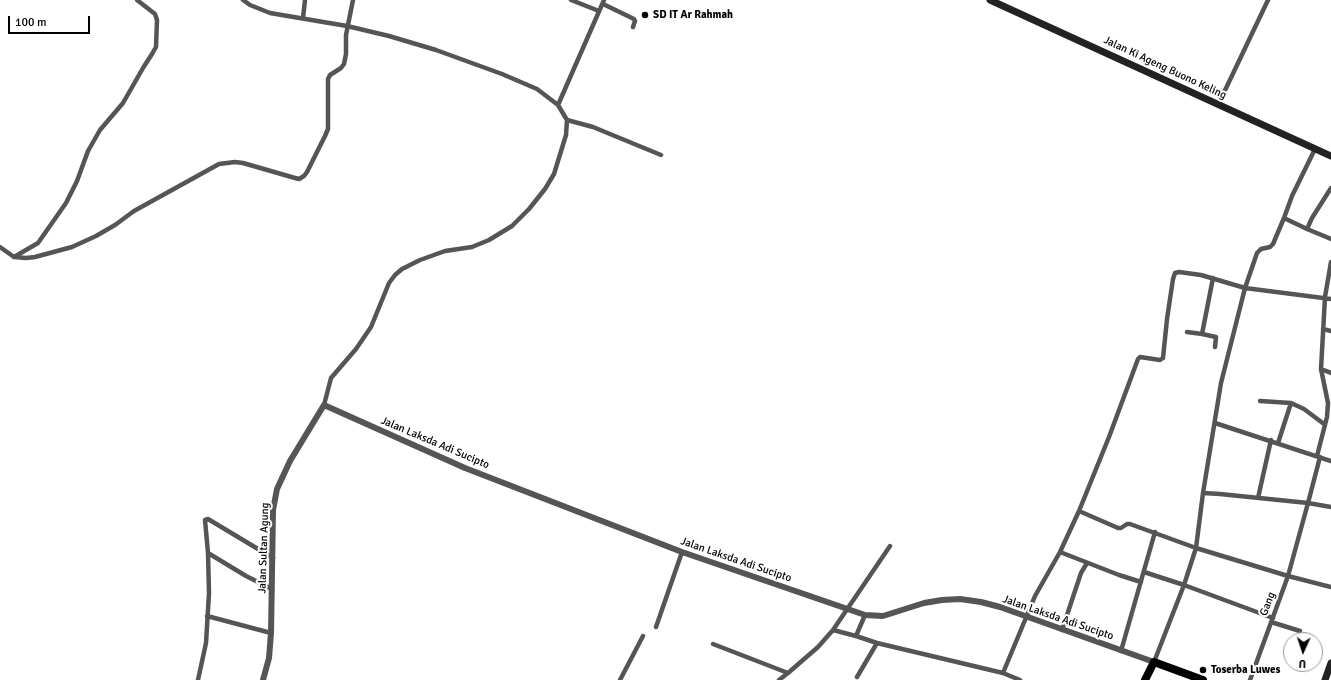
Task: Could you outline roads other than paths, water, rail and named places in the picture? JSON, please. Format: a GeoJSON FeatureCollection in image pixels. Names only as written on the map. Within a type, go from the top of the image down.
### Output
{"type":"FeatureCollection","features":[{"type":"Feature","properties":{"kind":"highway"},"geometry":{"type":"LineString","coordinates":[[1145,680],[1154,662],[1203,680]]}},
{"type":"Feature","properties":{"kind":"main road","name":"Jalan Ki Ageng Buono Keling"},"geometry":{"type":"LineString","coordinates":[[990,0],[1331,156]]}},
{"type":"Feature","properties":{"kind":"main road"},"geometry":{"type":"LineString","coordinates":[[1325,680],[1330,668]]}},
{"type":"Feature","properties":{"kind":"street"},"geometry":{"type":"LineString","coordinates":[[14,257],[38,243],[66,203],[77,181],[88,151],[100,130],[123,103],[156,47],[156,17],[137,0]]}},
{"type":"Feature","properties":{"kind":"street"},"geometry":{"type":"LineString","coordinates":[[243,0],[250,5],[270,13],[347,26],[389,36],[436,50],[502,74],[537,89],[558,105],[567,120],[566,135],[554,174],[545,189],[529,209],[512,226],[489,240],[472,247],[445,251],[420,260],[402,269],[395,275],[371,327],[358,346],[331,378],[324,405]]}},
{"type":"Feature","properties":{"kind":"street"},"geometry":{"type":"LineString","coordinates":[[303,18],[305,0]]}},
{"type":"Feature","properties":{"kind":"street"},"geometry":{"type":"LineString","coordinates":[[0,247],[14,257],[26,258],[35,258],[72,247],[116,225],[134,211],[219,164],[235,162],[243,163],[299,179],[304,176],[328,129],[328,79],[330,75],[341,68],[344,64],[347,26],[353,0]]}},
{"type":"Feature","properties":{"kind":"street"},"geometry":{"type":"LineString","coordinates":[[571,0],[599,11]]}},
{"type":"Feature","properties":{"kind":"street"},"geometry":{"type":"LineString","coordinates":[[1218,105],[1268,0]]}},
{"type":"Feature","properties":{"kind":"street"},"geometry":{"type":"LineString","coordinates":[[558,105],[604,2],[634,19],[635,21],[633,27]]}},
{"type":"Feature","properties":{"kind":"street"},"geometry":{"type":"LineString","coordinates":[[567,120],[593,127],[661,155]]}},
{"type":"Feature","properties":{"kind":"street"},"geometry":{"type":"LineString","coordinates":[[1154,662],[1184,585],[1196,548],[1203,493],[1221,383],[1245,288],[1257,253],[1260,249],[1270,247],[1273,244],[1292,196],[1315,149]]}},
{"type":"Feature","properties":{"kind":"street"},"geometry":{"type":"LineString","coordinates":[[1307,229],[1331,188]]}},
{"type":"Feature","properties":{"kind":"street"},"geometry":{"type":"LineString","coordinates":[[1284,218],[1331,239]]}},
{"type":"Feature","properties":{"kind":"street","name":"Gang"},"geometry":{"type":"LineString","coordinates":[[1250,680],[1288,576],[1308,503],[1318,456],[1328,403],[1321,369],[1325,297],[1331,262]]}},
{"type":"Feature","properties":{"kind":"street"},"geometry":{"type":"LineString","coordinates":[[1003,673],[1034,596],[1060,552],[1079,511],[1109,437],[1138,358],[1160,360],[1163,358],[1167,319],[1175,273],[1190,272],[1245,288],[1331,298]]}},
{"type":"Feature","properties":{"kind":"street"},"geometry":{"type":"LineString","coordinates":[[1202,334],[1213,278]]}},
{"type":"Feature","properties":{"kind":"street"},"geometry":{"type":"LineString","coordinates":[[1323,329],[1331,331]]}},
{"type":"Feature","properties":{"kind":"street"},"geometry":{"type":"LineString","coordinates":[[1187,332],[1216,337],[1215,347]]}},
{"type":"Feature","properties":{"kind":"street"},"geometry":{"type":"LineString","coordinates":[[1321,369],[1331,373]]}},
{"type":"Feature","properties":{"kind":"street"},"geometry":{"type":"LineString","coordinates":[[1260,401],[1291,403],[1304,409],[1324,424]]}},
{"type":"Feature","properties":{"kind":"street"},"geometry":{"type":"LineString","coordinates":[[1278,443],[1291,403]]}},
{"type":"Feature","properties":{"kind":"street","name":"Jalan Laksda Adi Sucipto"},"geometry":{"type":"LineString","coordinates":[[324,405],[464,468],[682,552],[865,615],[883,616],[924,603],[942,600],[960,599],[981,602],[1000,607],[1154,662]]}},
{"type":"Feature","properties":{"kind":"street","name":"Jalan Sultan Agung"},"geometry":{"type":"LineString","coordinates":[[263,680],[269,658],[271,633],[273,510],[277,489],[290,461],[324,405]]}},
{"type":"Feature","properties":{"kind":"street"},"geometry":{"type":"LineString","coordinates":[[1215,422],[1331,461]]}},
{"type":"Feature","properties":{"kind":"street"},"geometry":{"type":"LineString","coordinates":[[1258,498],[1271,440]]}},
{"type":"Feature","properties":{"kind":"street"},"geometry":{"type":"LineString","coordinates":[[1203,493],[1308,503],[1331,507]]}},
{"type":"Feature","properties":{"kind":"street"},"geometry":{"type":"LineString","coordinates":[[1079,511],[1118,528],[1121,528],[1126,524],[1130,524],[1196,548],[1288,576],[1331,587]]}},
{"type":"Feature","properties":{"kind":"street"},"geometry":{"type":"LineString","coordinates":[[198,680],[206,643],[209,593],[208,553],[204,522],[206,519],[272,558]]}},
{"type":"Feature","properties":{"kind":"street"},"geometry":{"type":"LineString","coordinates":[[1121,651],[1155,532]]}},
{"type":"Feature","properties":{"kind":"street"},"geometry":{"type":"LineString","coordinates":[[779,680],[818,647],[833,630],[890,546]]}},
{"type":"Feature","properties":{"kind":"street"},"geometry":{"type":"LineString","coordinates":[[656,627],[682,552]]}},
{"type":"Feature","properties":{"kind":"street"},"geometry":{"type":"LineString","coordinates":[[1060,552],[1119,576],[1141,582]]}},
{"type":"Feature","properties":{"kind":"street"},"geometry":{"type":"LineString","coordinates":[[208,553],[246,576],[272,589]]}},
{"type":"Feature","properties":{"kind":"street"},"geometry":{"type":"LineString","coordinates":[[1062,630],[1081,573],[1087,563]]}},
{"type":"Feature","properties":{"kind":"street"},"geometry":{"type":"LineString","coordinates":[[1144,572],[1184,585],[1300,631]]}},
{"type":"Feature","properties":{"kind":"street"},"geometry":{"type":"LineString","coordinates":[[856,636],[865,615]]}},
{"type":"Feature","properties":{"kind":"street"},"geometry":{"type":"LineString","coordinates":[[207,616],[271,633]]}},
{"type":"Feature","properties":{"kind":"street"},"geometry":{"type":"LineString","coordinates":[[833,630],[877,643],[1003,673],[1020,680]]}},
{"type":"Feature","properties":{"kind":"street"},"geometry":{"type":"LineString","coordinates":[[620,680],[643,636]]}},
{"type":"Feature","properties":{"kind":"street"},"geometry":{"type":"LineString","coordinates":[[857,677],[877,643]]}},
{"type":"Feature","properties":{"kind":"street"},"geometry":{"type":"LineString","coordinates":[[713,644],[788,673]]}},
{"type":"Feature","properties":{"kind":"place","name":"SD IT Ar Rahmah"},"geometry":{"type":"Point","coordinates":[645,15]}},
{"type":"Feature","properties":{"kind":"place","name":"Toserba Luwes"},"geometry":{"type":"Point","coordinates":[1203,670]}}]}
